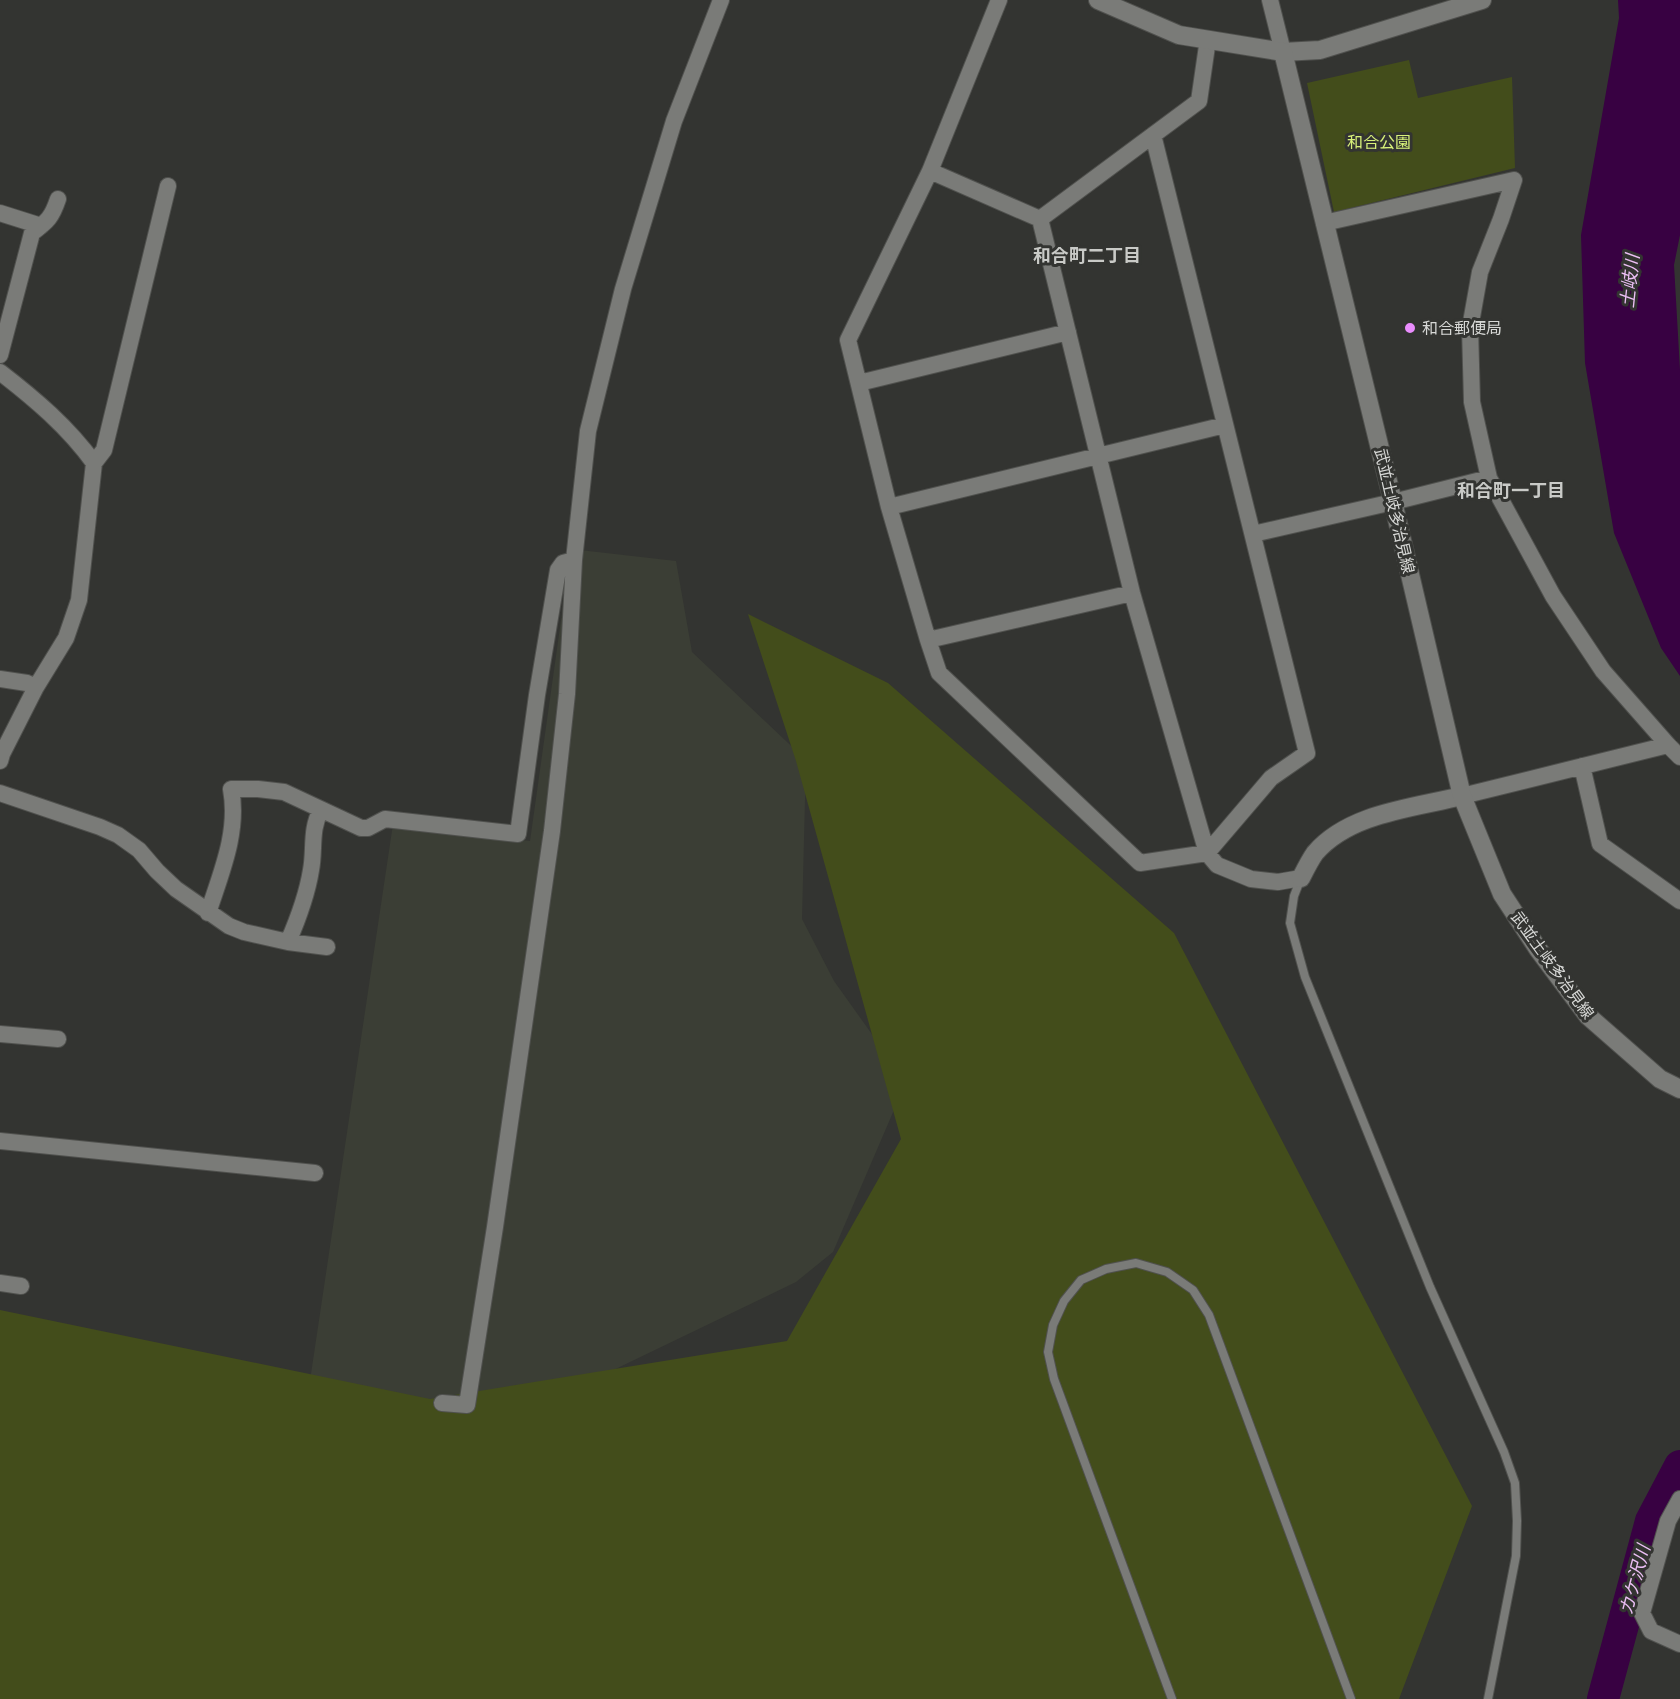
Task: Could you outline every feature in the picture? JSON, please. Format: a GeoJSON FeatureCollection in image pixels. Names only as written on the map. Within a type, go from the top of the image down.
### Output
{"type":"FeatureCollection","features":[{"type":"Feature","properties":{"kind":"main road"},"geometry":{"type":"LineString","coordinates":[[1098,0],[1179,35],[1283,52],[1320,50],[1482,0]]}},
{"type":"Feature","properties":{"kind":"main road","name":"武並土岐多治見線"},"geometry":{"type":"LineString","coordinates":[[1283,52],[1462,796],[1502,894],[1538,949],[1588,1016],[1660,1078],[1680,1089]]}},
{"type":"Feature","properties":{"kind":"main road"},"geometry":{"type":"LineString","coordinates":[[1301,878],[1315,853],[1336,835],[1360,820],[1462,796]]}},
{"type":"Feature","properties":{"kind":"street"},"geometry":{"type":"LineString","coordinates":[[442,1403],[467,1406],[478,1340],[552,831],[567,694],[574,560],[588,431],[623,289],[674,121],[721,0]]}},
{"type":"Feature","properties":{"kind":"street"},"geometry":{"type":"LineString","coordinates":[[999,0],[930,171],[848,340],[889,507],[939,674],[1140,863],[1207,852],[1271,778],[1307,753],[1154,135]]}},
{"type":"Feature","properties":{"kind":"street"},"geometry":{"type":"LineString","coordinates":[[1270,0],[1283,52]]}},
{"type":"Feature","properties":{"kind":"street"},"geometry":{"type":"LineString","coordinates":[[1040,219],[1198,101],[1208,39]]}},
{"type":"Feature","properties":{"kind":"street"},"geometry":{"type":"LineString","coordinates":[[930,171],[1040,219]]}},
{"type":"Feature","properties":{"kind":"street"},"geometry":{"type":"LineString","coordinates":[[1324,223],[1514,180],[1480,272],[1470,328],[1472,402],[1490,478],[1553,596],[1590,652],[1674,751]]}},
{"type":"Feature","properties":{"kind":"street"},"geometry":{"type":"LineString","coordinates":[[0,761],[36,687],[66,638],[79,600],[94,463],[104,450],[168,186]]}},
{"type":"Feature","properties":{"kind":"street"},"geometry":{"type":"LineString","coordinates":[[0,355],[32,232],[53,214],[58,199]]}},
{"type":"Feature","properties":{"kind":"street"},"geometry":{"type":"LineString","coordinates":[[0,213],[41,226]]}},
{"type":"Feature","properties":{"kind":"street"},"geometry":{"type":"LineString","coordinates":[[1040,219],[1132,593],[1207,852],[1217,866],[1251,879],[1278,882],[1301,878]]}},
{"type":"Feature","properties":{"kind":"street"},"geometry":{"type":"LineString","coordinates":[[859,383],[1068,332]]}},
{"type":"Feature","properties":{"kind":"street"},"geometry":{"type":"LineString","coordinates":[[0,372],[35,399],[68,430],[94,463]]}},
{"type":"Feature","properties":{"kind":"street"},"geometry":{"type":"LineString","coordinates":[[889,507],[1226,425]]}},
{"type":"Feature","properties":{"kind":"street"},"geometry":{"type":"LineString","coordinates":[[1252,534],[1490,478]]}},
{"type":"Feature","properties":{"kind":"street"},"geometry":{"type":"LineString","coordinates":[[208,914],[232,837],[234,806],[231,789],[284,792],[361,828],[368,828],[385,819],[518,834],[537,694],[558,570],[563,563],[574,560]]}},
{"type":"Feature","properties":{"kind":"street"},"geometry":{"type":"LineString","coordinates":[[928,640],[1132,593]]}},
{"type":"Feature","properties":{"kind":"street"},"geometry":{"type":"LineString","coordinates":[[0,679],[27,683],[36,687]]}},
{"type":"Feature","properties":{"kind":"street"},"geometry":{"type":"LineString","coordinates":[[1462,796],[1582,766],[1674,751]]}},
{"type":"Feature","properties":{"kind":"street"},"geometry":{"type":"LineString","coordinates":[[1582,766],[1600,844],[1680,902]]}},
{"type":"Feature","properties":{"kind":"street"},"geometry":{"type":"LineString","coordinates":[[0,793],[100,826],[118,835],[140,850],[156,871],[176,889],[208,914],[229,926],[244,932],[288,942],[327,947]]}},
{"type":"Feature","properties":{"kind":"street"},"geometry":{"type":"LineString","coordinates":[[288,942],[298,920],[312,869],[316,819],[321,810]]}},
{"type":"Feature","properties":{"kind":"street"},"geometry":{"type":"LineString","coordinates":[[0,1034],[58,1039]]}},
{"type":"Feature","properties":{"kind":"street"},"geometry":{"type":"LineString","coordinates":[[0,1141],[315,1173]]}},
{"type":"Feature","properties":{"kind":"street"},"geometry":{"type":"LineString","coordinates":[[0,1283],[21,1286]]}},
{"type":"Feature","properties":{"kind":"street"},"geometry":{"type":"LineString","coordinates":[[1680,1499],[1668,1521],[1642,1613],[1651,1630],[1680,1644]]}},
{"type":"Feature","properties":{"kind":"lane"},"geometry":{"type":"LineString","coordinates":[[1301,878],[1294,896],[1290,923],[1305,977],[1430,1287],[1504,1452],[1515,1483],[1516,1556],[1488,1699]]}},
{"type":"Feature","properties":{"kind":"lane"},"geometry":{"type":"LineString","coordinates":[[1172,1699],[1054,1379],[1048,1352],[1053,1324],[1064,1301],[1082,1280],[1106,1269],[1136,1263],[1167,1272],[1193,1290],[1209,1316],[1351,1699]]}},
{"type":"Feature","properties":{"kind":"shaded area"},"geometry":{"type":"Polygon","coordinates":[[[571,549],[676,561],[692,652],[806,760],[802,919],[834,981],[906,1082],[833,1252],[796,1282],[491,1429],[308,1394],[393,824],[530,841],[571,549]]]}},
{"type":"Feature","properties":{"kind":"green space","name":"和合公園"},"geometry":{"type":"Polygon","coordinates":[[[1409,60],[1418,98],[1512,77],[1515,168],[1334,212],[1307,83],[1409,60]]]}},
{"type":"Feature","properties":{"kind":"green space"},"geometry":{"type":"Polygon","coordinates":[[[748,614],[888,683],[1174,933],[1472,1506],[1399,1699],[0,1699],[0,1310],[430,1399],[787,1341],[901,1139],[796,761],[748,614]]]}},
{"type":"Feature","properties":{"kind":"water","name":"土岐川"},"geometry":{"type":"Polygon","coordinates":[[[1618,0],[1680,0],[1680,235],[1674,265],[1680,370],[1680,676],[1661,648],[1614,533],[1585,363],[1581,235],[1619,18],[1618,0]]]}},
{"type":"Feature","properties":{"kind":"waterway","name":"カケ沢川"},"geometry":{"type":"LineString","coordinates":[[1603,1699],[1651,1521],[1680,1466]]}},
{"type":"Feature","properties":{"kind":"place","name":"和合郵便局"},"geometry":{"type":"Point","coordinates":[1410,328]}},
{"type":"Feature","properties":{"kind":"district","name":"和合町二丁目"},"geometry":{"type":"Point","coordinates":[1087,256]}},
{"type":"Feature","properties":{"kind":"district","name":"和合町一丁目"},"geometry":{"type":"Point","coordinates":[1511,491]}}]}
